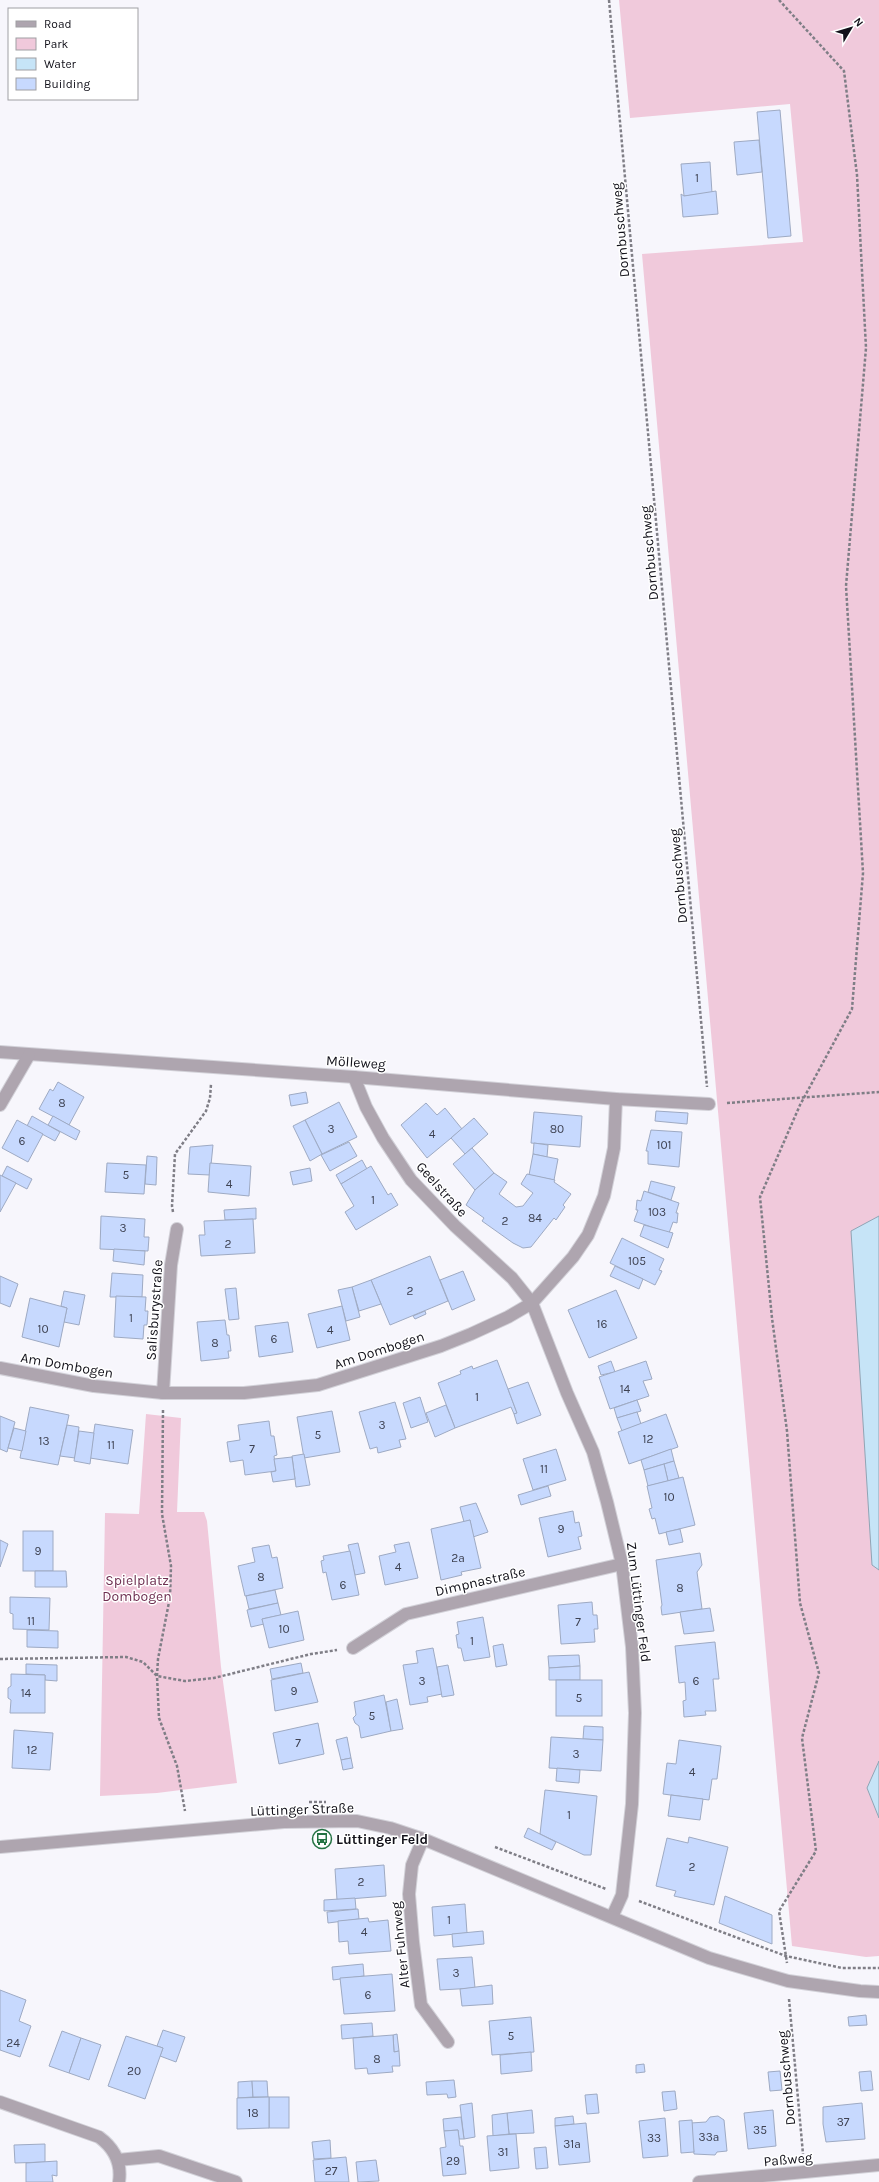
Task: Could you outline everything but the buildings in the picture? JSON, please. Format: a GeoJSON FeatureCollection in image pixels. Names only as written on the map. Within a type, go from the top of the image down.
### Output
{"type":"FeatureCollection","features":[{"type":"Feature","properties":{"kind":"street","name":"Mölleweg"},"geometry":{"type":"LineString","coordinates":[[0,1052],[354,1077],[616,1100],[709,1104]]}},
{"type":"Feature","properties":{"kind":"street"},"geometry":{"type":"LineString","coordinates":[[0,1104],[29,1054]]}},
{"type":"Feature","properties":{"kind":"street","name":"Geelstraße"},"geometry":{"type":"LineString","coordinates":[[354,1077],[366,1107],[383,1138],[411,1180],[455,1226],[512,1278],[532,1303]]}},
{"type":"Feature","properties":{"kind":"street","name":"Am Dombogen"},"geometry":{"type":"LineString","coordinates":[[0,1368],[94,1386],[163,1393],[244,1393],[318,1386],[441,1346],[508,1318],[532,1303],[573,1257],[588,1235],[604,1196],[614,1148],[616,1100]]}},
{"type":"Feature","properties":{"kind":"street","name":"Salisburystraße"},"geometry":{"type":"LineString","coordinates":[[163,1393],[171,1265],[177,1229]]}},
{"type":"Feature","properties":{"kind":"street","name":"Zum Lüttinger Feld"},"geometry":{"type":"LineString","coordinates":[[532,1303],[567,1393],[593,1452],[622,1564],[632,1647],[634,1713],[632,1804],[622,1895],[612,1917]]}},
{"type":"Feature","properties":{"kind":"street","name":"Dimpnastraße"},"geometry":{"type":"LineString","coordinates":[[353,1648],[406,1614],[622,1564]]}},
{"type":"Feature","properties":{"kind":"street","name":"Lüttinger Straße"},"geometry":{"type":"LineString","coordinates":[[0,1847],[284,1822],[357,1821],[390,1828],[423,1839],[709,1958],[788,1981],[860,1991],[879,1992]]}},
{"type":"Feature","properties":{"kind":"street","name":"Alter Fuhrweg"},"geometry":{"type":"LineString","coordinates":[[423,1839],[412,1864],[409,1894],[413,1942],[421,2005],[448,2042]]}},
{"type":"Feature","properties":{"kind":"street"},"geometry":{"type":"LineString","coordinates":[[0,2102],[99,2137],[110,2146],[118,2160],[120,2174],[118,2182]]}},
{"type":"Feature","properties":{"kind":"street"},"geometry":{"type":"LineString","coordinates":[[118,2160],[159,2156],[236,2182]]}},
{"type":"Feature","properties":{"kind":"street","name":"Paßweg"},"geometry":{"type":"LineString","coordinates":[[699,2182],[879,2166]]}},
{"type":"Feature","properties":{"kind":"path","name":"Dornbuschweg"},"geometry":{"type":"LineString","coordinates":[[609,0],[709,1104]]}},
{"type":"Feature","properties":{"kind":"path","name":"Dornbuschweg"},"geometry":{"type":"LineString","coordinates":[[779,0],[844,71],[857,175],[866,348],[846,586],[863,873],[852,1009],[805,1097],[760,1196],[772,1318],[787,1431],[800,1603],[819,1673],[802,1738],[816,1851],[780,1911],[786,1956],[805,2172]]}},
{"type":"Feature","properties":{"kind":"path"},"geometry":{"type":"LineString","coordinates":[[177,1229],[172,1206],[175,1154],[206,1111],[210,1098],[212,1067]]}},
{"type":"Feature","properties":{"kind":"path"},"geometry":{"type":"LineString","coordinates":[[709,1104],[879,1092]]}},
{"type":"Feature","properties":{"kind":"path"},"geometry":{"type":"LineString","coordinates":[[163,1393],[162,1514],[170,1566],[170,1597],[158,1659],[157,1676],[159,1718],[177,1766],[185,1811]]}},
{"type":"Feature","properties":{"kind":"path"},"geometry":{"type":"LineString","coordinates":[[0,1659],[126,1657],[143,1662],[157,1676],[185,1681],[214,1678],[311,1654],[353,1648]]}},
{"type":"Feature","properties":{"kind":"path"},"geometry":{"type":"LineString","coordinates":[[622,1895],[786,1956],[842,1968],[879,1968]]}},
{"type":"Feature","properties":{"kind":"green space"},"geometry":{"type":"Polygon","coordinates":[[[619,0],[879,0],[879,1956],[866,1957],[792,1946],[642,254],[803,242],[790,104],[630,118],[619,0]]]}},
{"type":"Feature","properties":{"kind":"green space","name":"Spielplatz Dombogen"},"geometry":{"type":"Polygon","coordinates":[[[146,1414],[181,1418],[177,1512],[204,1512],[207,1521],[221,1667],[237,1783],[157,1793],[100,1796],[105,1513],[139,1514],[146,1414]]]}},
{"type":"Feature","properties":{"kind":"water"},"geometry":{"type":"Polygon","coordinates":[[[879,1216],[879,1570],[872,1565],[851,1231],[879,1216]]]}},
{"type":"Feature","properties":{"kind":"water"},"geometry":{"type":"Polygon","coordinates":[[[879,1761],[879,1818],[867,1788],[879,1761]]]}},
{"type":"Feature","properties":{"kind":"place","name":"Lüttinger Feld"},"geometry":{"type":"Point","coordinates":[322,1839]}}]}
